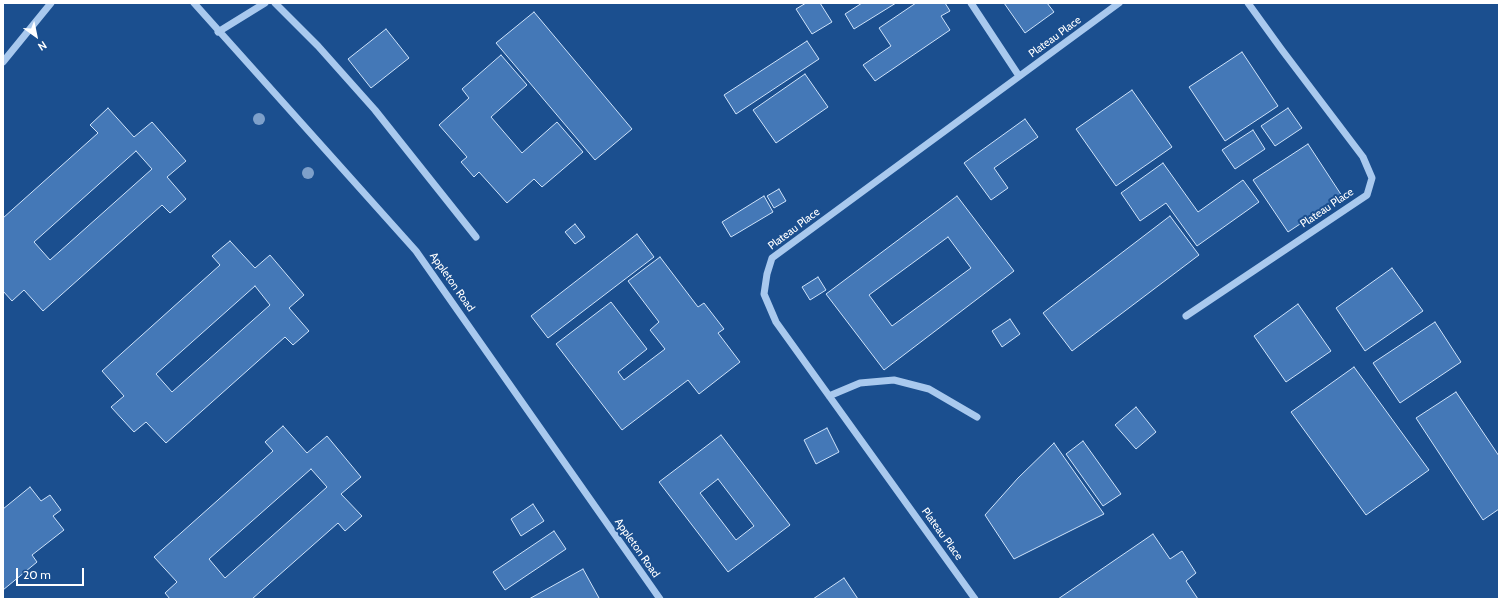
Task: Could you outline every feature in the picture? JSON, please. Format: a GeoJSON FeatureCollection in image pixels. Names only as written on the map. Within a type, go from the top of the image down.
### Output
{"type":"FeatureCollection","features":[{"type":"Feature","properties":{"kind":"street"},"geometry":{"type":"LineString","coordinates":[[3,62],[50,3]]}},
{"type":"Feature","properties":{"kind":"street","name":"Appleton Road"},"geometry":{"type":"LineString","coordinates":[[194,3],[218,32],[416,251],[660,599]]}},
{"type":"Feature","properties":{"kind":"street"},"geometry":{"type":"LineString","coordinates":[[218,32],[265,3]]}},
{"type":"Feature","properties":{"kind":"street"},"geometry":{"type":"LineString","coordinates":[[275,3],[318,46],[375,110],[476,237]]}},
{"type":"Feature","properties":{"kind":"street"},"geometry":{"type":"LineString","coordinates":[[971,3],[1020,76]]}},
{"type":"Feature","properties":{"kind":"street","name":"Plateau Place"},"geometry":{"type":"LineString","coordinates":[[975,599],[776,322],[764,294],[767,274],[772,258],[1119,3]]}},
{"type":"Feature","properties":{"kind":"street","name":"Plateau Place"},"geometry":{"type":"LineString","coordinates":[[1186,316],[1367,195],[1372,178],[1363,157],[1248,3]]}},
{"type":"Feature","properties":{"kind":"street"},"geometry":{"type":"LineString","coordinates":[[829,396],[860,383],[894,380],[929,388],[977,417]]}},
{"type":"Feature","properties":{"kind":"building"},"geometry":{"type":"Polygon","coordinates":[[[806,3],[820,3],[832,22],[812,34],[796,9],[806,3]]]}},
{"type":"Feature","properties":{"kind":"building"},"geometry":{"type":"Polygon","coordinates":[[[862,3],[896,3],[854,29],[845,14],[862,3]]]}},
{"type":"Feature","properties":{"kind":"building"},"geometry":{"type":"Polygon","coordinates":[[[916,3],[945,3],[950,11],[941,16],[950,30],[875,81],[863,65],[891,46],[879,28],[916,3]]]}},
{"type":"Feature","properties":{"kind":"building"},"geometry":{"type":"Polygon","coordinates":[[[1004,3],[1047,3],[1054,12],[1025,33],[1004,3]]]}},
{"type":"Feature","properties":{"kind":"building"},"geometry":{"type":"Polygon","coordinates":[[[534,12],[632,129],[595,160],[496,43],[534,12]]]}},
{"type":"Feature","properties":{"kind":"building"},"geometry":{"type":"Polygon","coordinates":[[[386,29],[409,58],[371,88],[348,59],[386,29]]]}},
{"type":"Feature","properties":{"kind":"building"},"geometry":{"type":"Polygon","coordinates":[[[807,41],[819,59],[736,114],[724,95],[807,41]]]}},
{"type":"Feature","properties":{"kind":"building"},"geometry":{"type":"Polygon","coordinates":[[[1242,52],[1278,106],[1225,141],[1189,87],[1242,52]]]}},
{"type":"Feature","properties":{"kind":"building"},"geometry":{"type":"Polygon","coordinates":[[[501,55],[527,85],[491,117],[522,153],[557,122],[583,152],[542,187],[534,179],[507,203],[479,172],[474,177],[461,162],[467,157],[439,125],[469,98],[462,89],[501,55]]]}},
{"type":"Feature","properties":{"kind":"building"},"geometry":{"type":"Polygon","coordinates":[[[805,74],[828,107],[776,143],[753,110],[805,74]]]}},
{"type":"Feature","properties":{"kind":"building"},"geometry":{"type":"Polygon","coordinates":[[[1132,90],[1172,147],[1116,186],[1076,129],[1132,90]]]}},
{"type":"Feature","properties":{"kind":"building"},"geometry":{"type":"Polygon","coordinates":[[[108,108],[134,137],[152,122],[186,161],[167,177],[186,199],[170,213],[162,205],[43,311],[24,290],[12,301],[3,291],[3,218],[98,133],[90,125],[108,108]],[[136,151],[34,242],[50,260],[152,169],[136,151]]]}},
{"type":"Feature","properties":{"kind":"building"},"geometry":{"type":"Polygon","coordinates":[[[1288,108],[1302,128],[1275,146],[1261,126],[1288,108]]]}},
{"type":"Feature","properties":{"kind":"building"},"geometry":{"type":"Polygon","coordinates":[[[1025,119],[1038,137],[994,168],[1008,188],[991,200],[964,163],[1025,119]]]}},
{"type":"Feature","properties":{"kind":"building"},"geometry":{"type":"Polygon","coordinates":[[[1253,130],[1265,149],[1235,169],[1222,150],[1253,130]]]}},
{"type":"Feature","properties":{"kind":"building"},"geometry":{"type":"Polygon","coordinates":[[[1308,144],[1342,196],[1288,232],[1253,180],[1308,144]]]}},
{"type":"Feature","properties":{"kind":"building"},"geometry":{"type":"Polygon","coordinates":[[[1163,163],[1198,212],[1243,180],[1259,202],[1197,246],[1166,203],[1140,221],[1121,193],[1163,163]]]}},
{"type":"Feature","properties":{"kind":"building"},"geometry":{"type":"Polygon","coordinates":[[[779,189],[786,201],[774,208],[767,196],[779,189]]]}},
{"type":"Feature","properties":{"kind":"building"},"geometry":{"type":"Polygon","coordinates":[[[764,196],[773,212],[731,237],[722,222],[764,196]]]}},
{"type":"Feature","properties":{"kind":"building"},"geometry":{"type":"Polygon","coordinates":[[[957,196],[1014,271],[884,370],[826,294],[957,196]],[[948,237],[869,295],[892,326],[971,268],[948,237]]]}},
{"type":"Feature","properties":{"kind":"building"},"geometry":{"type":"Polygon","coordinates":[[[1170,216],[1199,255],[1072,351],[1043,313],[1170,216]]]}},
{"type":"Feature","properties":{"kind":"building"},"geometry":{"type":"Polygon","coordinates":[[[575,224],[585,237],[575,244],[565,232],[575,224]]]}},
{"type":"Feature","properties":{"kind":"building"},"geometry":{"type":"Polygon","coordinates":[[[637,234],[654,257],[548,338],[531,316],[637,234]]]}},
{"type":"Feature","properties":{"kind":"building"},"geometry":{"type":"Polygon","coordinates":[[[230,241],[255,268],[270,255],[304,295],[289,308],[309,331],[293,345],[285,337],[166,443],[146,422],[134,432],[111,407],[124,396],[102,371],[220,265],[212,256],[230,241]],[[255,286],[156,374],[172,392],[270,305],[255,286]]]}},
{"type":"Feature","properties":{"kind":"building"},"geometry":{"type":"Polygon","coordinates":[[[660,257],[698,307],[704,303],[724,329],[718,333],[740,362],[699,394],[688,380],[622,430],[556,344],[611,302],[647,349],[618,372],[624,380],[665,349],[650,330],[659,322],[628,281],[660,257]]]}},
{"type":"Feature","properties":{"kind":"building"},"geometry":{"type":"Polygon","coordinates":[[[1392,268],[1423,311],[1365,351],[1336,308],[1392,268]]]}},
{"type":"Feature","properties":{"kind":"building"},"geometry":{"type":"Polygon","coordinates":[[[818,277],[826,290],[810,300],[802,287],[818,277]]]}},
{"type":"Feature","properties":{"kind":"building"},"geometry":{"type":"Polygon","coordinates":[[[1298,304],[1331,351],[1286,382],[1254,336],[1298,304]]]}},
{"type":"Feature","properties":{"kind":"building"},"geometry":{"type":"Polygon","coordinates":[[[1010,319],[1020,334],[1002,347],[992,331],[1010,319]]]}},
{"type":"Feature","properties":{"kind":"building"},"geometry":{"type":"Polygon","coordinates":[[[1435,322],[1461,362],[1400,403],[1373,363],[1435,322]]]}},
{"type":"Feature","properties":{"kind":"building"},"geometry":{"type":"Polygon","coordinates":[[[1354,367],[1429,470],[1366,515],[1291,412],[1354,367]]]}},
{"type":"Feature","properties":{"kind":"building"},"geometry":{"type":"Polygon","coordinates":[[[1456,392],[1499,456],[1499,509],[1483,520],[1416,418],[1456,392]]]}},
{"type":"Feature","properties":{"kind":"building"},"geometry":{"type":"Polygon","coordinates":[[[1136,407],[1156,432],[1136,449],[1115,425],[1136,407]]]}},
{"type":"Feature","properties":{"kind":"building"},"geometry":{"type":"Polygon","coordinates":[[[283,426],[307,453],[327,436],[361,477],[341,494],[362,516],[345,531],[338,523],[252,599],[170,599],[165,593],[177,582],[154,557],[273,451],[265,442],[283,426]],[[311,469],[209,559],[225,578],[327,487],[311,469]]]}},
{"type":"Feature","properties":{"kind":"building"},"geometry":{"type":"Polygon","coordinates":[[[827,428],[839,452],[816,464],[804,440],[827,428]]]}},
{"type":"Feature","properties":{"kind":"building"},"geometry":{"type":"Polygon","coordinates":[[[721,435],[790,525],[728,572],[659,482],[721,435]],[[718,479],[700,493],[736,540],[754,526],[718,479]]]}},
{"type":"Feature","properties":{"kind":"building"},"geometry":{"type":"Polygon","coordinates":[[[1083,441],[1121,494],[1103,506],[1066,454],[1083,441]]]}},
{"type":"Feature","properties":{"kind":"building"},"geometry":{"type":"Polygon","coordinates":[[[1054,443],[1104,514],[1014,559],[985,515],[1018,478],[1054,443]]]}},
{"type":"Feature","properties":{"kind":"building"},"geometry":{"type":"Polygon","coordinates":[[[30,487],[41,501],[50,495],[61,510],[53,516],[64,530],[32,555],[37,562],[3,590],[3,509],[30,487]]]}},
{"type":"Feature","properties":{"kind":"building"},"geometry":{"type":"Polygon","coordinates":[[[533,504],[544,521],[521,536],[511,519],[533,504]]]}},
{"type":"Feature","properties":{"kind":"building"},"geometry":{"type":"Polygon","coordinates":[[[554,531],[566,549],[505,590],[493,572],[554,531]]]}},
{"type":"Feature","properties":{"kind":"building"},"geometry":{"type":"Polygon","coordinates":[[[1153,534],[1170,559],[1182,551],[1196,573],[1186,581],[1198,599],[1058,599],[1153,534]]]}},
{"type":"Feature","properties":{"kind":"building"},"geometry":{"type":"Polygon","coordinates":[[[583,569],[599,598],[529,599],[583,569]]]}},
{"type":"Feature","properties":{"kind":"building"},"geometry":{"type":"Polygon","coordinates":[[[844,578],[858,599],[813,599],[844,578]]]}}]}
